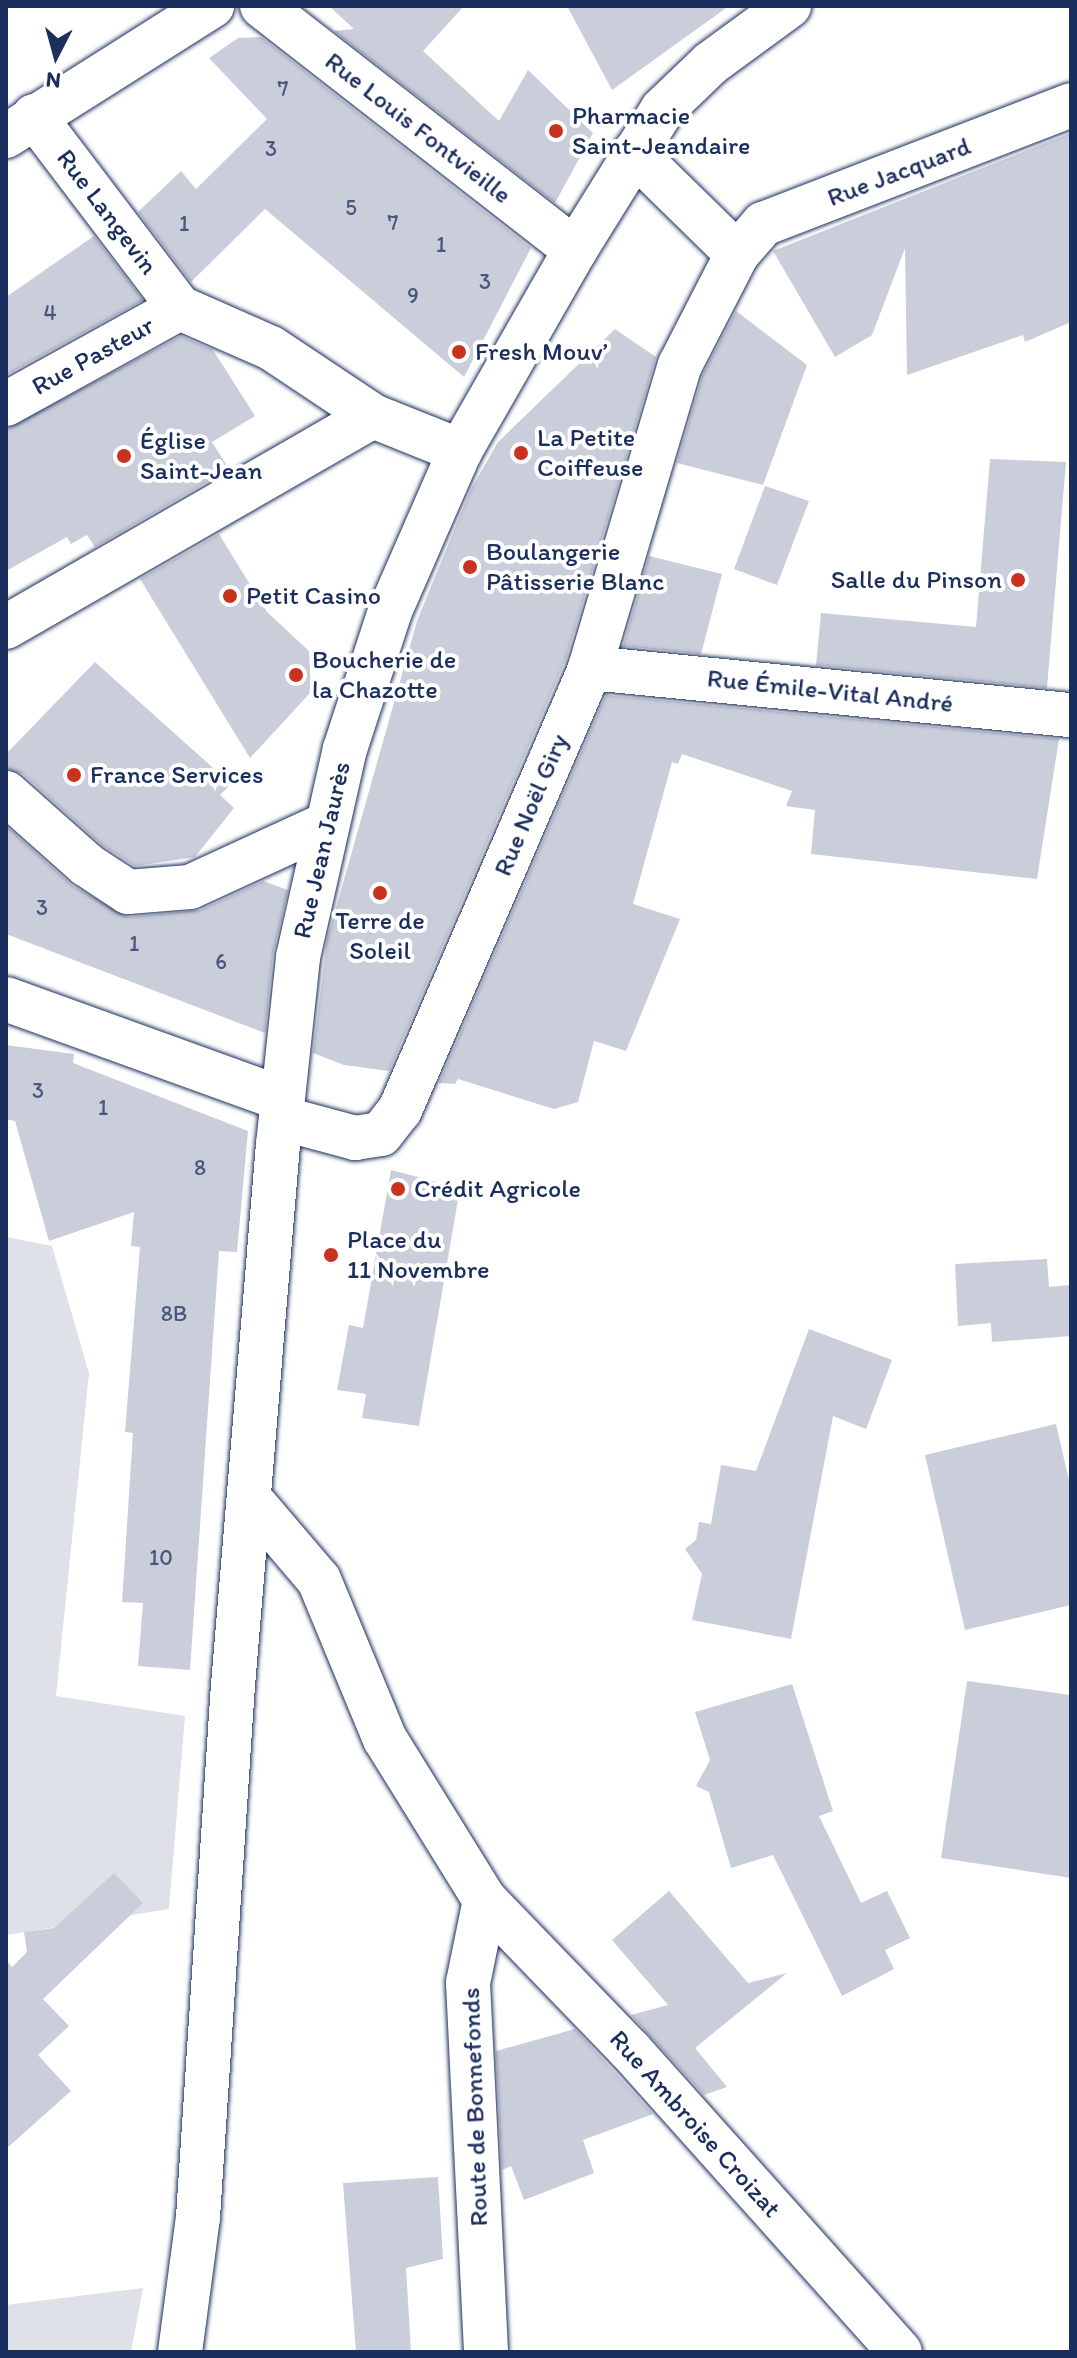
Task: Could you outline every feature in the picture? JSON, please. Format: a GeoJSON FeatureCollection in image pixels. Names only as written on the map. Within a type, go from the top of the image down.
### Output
{"type":"FeatureCollection","features":[{"type":"Feature","properties":{"kind":"street"},"geometry":{"type":"LineString","coordinates":[[20,126],[212,6]]}},
{"type":"Feature","properties":{"kind":"street","name":"Rue Louis Fontvieille"},"geometry":{"type":"LineString","coordinates":[[262,6],[575,250]]}},
{"type":"Feature","properties":{"kind":"street","name":"Rue Jean Jaurès"},"geometry":{"type":"LineString","coordinates":[[180,2352],[198,2217],[282,1108],[298,957],[325,825],[390,611],[460,451],[575,250],[662,110],[701,72],[789,6]]}},
{"type":"Feature","properties":{"kind":"street","name":"Rue Jacquard"},"geometry":{"type":"LineString","coordinates":[[680,365],[737,254],[763,224],[1071,105]]}},
{"type":"Feature","properties":{"kind":"street","name":"Rue Langevin"},"geometry":{"type":"LineString","coordinates":[[20,126],[180,308]]}},
{"type":"Feature","properties":{"kind":"street"},"geometry":{"type":"LineString","coordinates":[[634,153],[737,254]]}},
{"type":"Feature","properties":{"kind":"street"},"geometry":{"type":"LineString","coordinates":[[180,308],[271,348],[373,416],[460,451]]}},
{"type":"Feature","properties":{"kind":"street","name":"Rue Pasteur"},"geometry":{"type":"LineString","coordinates":[[6,404],[180,308]]}},
{"type":"Feature","properties":{"kind":"street","name":"Rue Noël Giry"},"geometry":{"type":"LineString","coordinates":[[6,999],[355,1138],[381,1134],[400,1110],[590,668],[680,365]]}},
{"type":"Feature","properties":{"kind":"street"},"geometry":{"type":"LineString","coordinates":[[6,627],[373,416]]}},
{"type":"Feature","properties":{"kind":"street","name":"Rue Émile-Vital André"},"geometry":{"type":"LineString","coordinates":[[590,668],[1071,715]]}},
{"type":"Feature","properties":{"kind":"street"},"geometry":{"type":"LineString","coordinates":[[6,793],[87,865],[128,892],[190,887],[325,825]]}},
{"type":"Feature","properties":{"kind":"street"},"geometry":{"type":"LineString","coordinates":[[250,1499],[319,1580],[385,1739],[485,1900]]}},
{"type":"Feature","properties":{"kind":"street","name":"Route de Bonnefonds"},"geometry":{"type":"LineString","coordinates":[[485,1900],[468,1983],[486,2352]]}},
{"type":"Feature","properties":{"kind":"street","name":"Rue Ambroise Croizat"},"geometry":{"type":"LineString","coordinates":[[485,1900],[630,2050],[900,2352]]}},
{"type":"Feature","properties":{"kind":"shaded area"},"geometry":{"type":"Polygon","coordinates":[[[6,1237],[52,1246],[89,1373],[56,1696],[185,1716],[169,1909],[6,1935],[6,1237]]]}},
{"type":"Feature","properties":{"kind":"shaded area"},"geometry":{"type":"Polygon","coordinates":[[[143,2288],[131,2352],[6,2352],[6,2305],[143,2288]]]}},
{"type":"Feature","properties":{"kind":"building"},"geometry":{"type":"Polygon","coordinates":[[[329,6],[464,6],[423,51],[499,121],[528,70],[593,133],[555,203],[334,31],[354,29],[329,6]]]}},
{"type":"Feature","properties":{"kind":"building"},"geometry":{"type":"Polygon","coordinates":[[[567,6],[729,6],[612,90],[567,6]]]}},
{"type":"Feature","properties":{"kind":"building"},"geometry":{"type":"Polygon","coordinates":[[[261,37],[531,248],[464,377],[265,209],[191,282],[138,212],[181,171],[196,189],[267,119],[209,58],[238,38],[261,37]]]}},
{"type":"Feature","properties":{"kind":"building"},"geometry":{"type":"Polygon","coordinates":[[[1071,133],[1071,322],[1025,342],[1023,335],[907,375],[905,248],[872,335],[835,357],[773,251],[1071,133]]]}},
{"type":"Feature","properties":{"kind":"building"},"geometry":{"type":"Polygon","coordinates":[[[94,236],[143,300],[6,375],[6,297],[94,236]]]}},
{"type":"Feature","properties":{"kind":"building"},"geometry":{"type":"Polygon","coordinates":[[[736,311],[807,365],[763,485],[677,463],[703,374],[736,311]]]}},
{"type":"Feature","properties":{"kind":"building"},"geometry":{"type":"Polygon","coordinates":[[[615,329],[656,357],[566,659],[389,1071],[344,1065],[313,1053],[327,940],[417,621],[471,489],[498,442],[615,329]]]}},
{"type":"Feature","properties":{"kind":"building","name":"Église Saint-Jean"},"geometry":{"type":"Polygon","coordinates":[[[181,336],[213,350],[255,416],[212,442],[229,469],[95,547],[87,535],[71,544],[67,537],[6,571],[6,429],[181,336]]]}},
{"type":"Feature","properties":{"kind":"building","name":"Salle du Pinson"},"geometry":{"type":"Polygon","coordinates":[[[990,459],[1066,462],[1047,688],[816,665],[821,613],[976,627],[990,459]]]}},
{"type":"Feature","properties":{"kind":"building"},"geometry":{"type":"Polygon","coordinates":[[[765,486],[809,501],[777,585],[734,569],[765,486]]]}},
{"type":"Feature","properties":{"kind":"building"},"geometry":{"type":"Polygon","coordinates":[[[219,534],[267,612],[309,651],[311,692],[250,758],[140,579],[219,534]]]}},
{"type":"Feature","properties":{"kind":"building"},"geometry":{"type":"Polygon","coordinates":[[[649,556],[722,574],[701,654],[623,646],[649,556]]]}},
{"type":"Feature","properties":{"kind":"building"},"geometry":{"type":"Polygon","coordinates":[[[95,662],[231,784],[220,795],[234,808],[195,857],[135,866],[102,845],[23,774],[6,769],[6,754],[95,662]]]}},
{"type":"Feature","properties":{"kind":"building"},"geometry":{"type":"Polygon","coordinates":[[[606,695],[1059,739],[1037,879],[811,854],[815,810],[786,806],[792,791],[682,754],[678,764],[672,762],[633,904],[680,919],[626,1051],[594,1041],[578,1102],[554,1109],[458,1079],[455,1084],[439,1083],[606,695]]]}},
{"type":"Feature","properties":{"kind":"building"},"geometry":{"type":"Polygon","coordinates":[[[6,826],[73,886],[129,917],[200,910],[263,881],[288,890],[273,954],[265,1033],[6,934],[6,826]]]}},
{"type":"Feature","properties":{"kind":"building"},"geometry":{"type":"Polygon","coordinates":[[[6,1045],[74,1054],[73,1063],[248,1131],[237,1252],[219,1251],[190,1670],[138,1666],[143,1603],[122,1602],[133,1433],[125,1432],[140,1247],[131,1246],[134,1212],[49,1241],[15,1121],[6,1119],[6,1045]]]}},
{"type":"Feature","properties":{"kind":"building"},"geometry":{"type":"Polygon","coordinates":[[[391,1170],[460,1188],[419,1426],[362,1418],[366,1394],[337,1390],[349,1325],[363,1328],[391,1170]]]}},
{"type":"Feature","properties":{"kind":"building"},"geometry":{"type":"Polygon","coordinates":[[[1047,1259],[1049,1287],[1069,1285],[1071,1336],[992,1342],[991,1323],[958,1326],[955,1264],[1047,1259]]]}},
{"type":"Feature","properties":{"kind":"building"},"geometry":{"type":"Polygon","coordinates":[[[809,1329],[892,1360],[866,1429],[833,1416],[791,1639],[692,1620],[702,1574],[685,1549],[696,1540],[699,1522],[711,1524],[721,1465],[756,1471],[809,1329]]]}},
{"type":"Feature","properties":{"kind":"building"},"geometry":{"type":"Polygon","coordinates":[[[1056,1424],[1071,1489],[1071,1605],[965,1630],[925,1455],[1056,1424]]]}},
{"type":"Feature","properties":{"kind":"building"},"geometry":{"type":"Polygon","coordinates":[[[967,1681],[1071,1695],[1071,1878],[941,1858],[967,1681]]]}},
{"type":"Feature","properties":{"kind":"building"},"geometry":{"type":"Polygon","coordinates":[[[792,1684],[833,1811],[819,1816],[861,1903],[887,1891],[910,1938],[885,1950],[894,1969],[842,1996],[773,1855],[731,1868],[709,1792],[696,1786],[710,1760],[695,1712],[792,1684]]]}},
{"type":"Feature","properties":{"kind":"building"},"geometry":{"type":"Polygon","coordinates":[[[114,1873],[143,1903],[43,1999],[69,2026],[38,2055],[71,2091],[6,2149],[6,1960],[12,1967],[27,1952],[24,1932],[54,1928],[114,1873]]]}},
{"type":"Feature","properties":{"kind":"building"},"geometry":{"type":"Polygon","coordinates":[[[669,1891],[748,1983],[787,1973],[695,2048],[727,2087],[704,2095],[631,2015],[668,2005],[612,1940],[669,1891]]]}},
{"type":"Feature","properties":{"kind":"building"},"geometry":{"type":"Polygon","coordinates":[[[575,2029],[653,2114],[583,2140],[594,2173],[524,2200],[511,2166],[502,2170],[496,2051],[575,2029]]]}},
{"type":"Feature","properties":{"kind":"building"},"geometry":{"type":"Polygon","coordinates":[[[438,2177],[443,2259],[406,2268],[411,2352],[356,2352],[343,2183],[438,2177]]]}},
{"type":"Feature","properties":{"kind":"place","name":"Pharmacie Saint-Jeandaire"},"geometry":{"type":"Point","coordinates":[556,131]}},
{"type":"Feature","properties":{"kind":"place","name":"Fresh Mouv’"},"geometry":{"type":"Point","coordinates":[459,352]}},
{"type":"Feature","properties":{"kind":"place","name":"La Petite Coiffeuse"},"geometry":{"type":"Point","coordinates":[521,453]}},
{"type":"Feature","properties":{"kind":"place","name":"Église Saint-Jean"},"geometry":{"type":"Point","coordinates":[124,456]}},
{"type":"Feature","properties":{"kind":"place","name":"Boulangerie Pâtisserie Blanc"},"geometry":{"type":"Point","coordinates":[470,567]}},
{"type":"Feature","properties":{"kind":"place","name":"Salle du Pinson"},"geometry":{"type":"Point","coordinates":[1018,580]}},
{"type":"Feature","properties":{"kind":"place","name":"Petit Casino"},"geometry":{"type":"Point","coordinates":[230,596]}},
{"type":"Feature","properties":{"kind":"place","name":"Boucherie de la Chazotte"},"geometry":{"type":"Point","coordinates":[296,675]}},
{"type":"Feature","properties":{"kind":"place","name":"France Services"},"geometry":{"type":"Point","coordinates":[74,775]}},
{"type":"Feature","properties":{"kind":"place","name":"Terre de Soleil"},"geometry":{"type":"Point","coordinates":[380,893]}},
{"type":"Feature","properties":{"kind":"place","name":"Crédit Agricole"},"geometry":{"type":"Point","coordinates":[398,1189]}},
{"type":"Feature","properties":{"kind":"place","name":"Place du 11 Novembre"},"geometry":{"type":"Point","coordinates":[331,1255]}}]}
